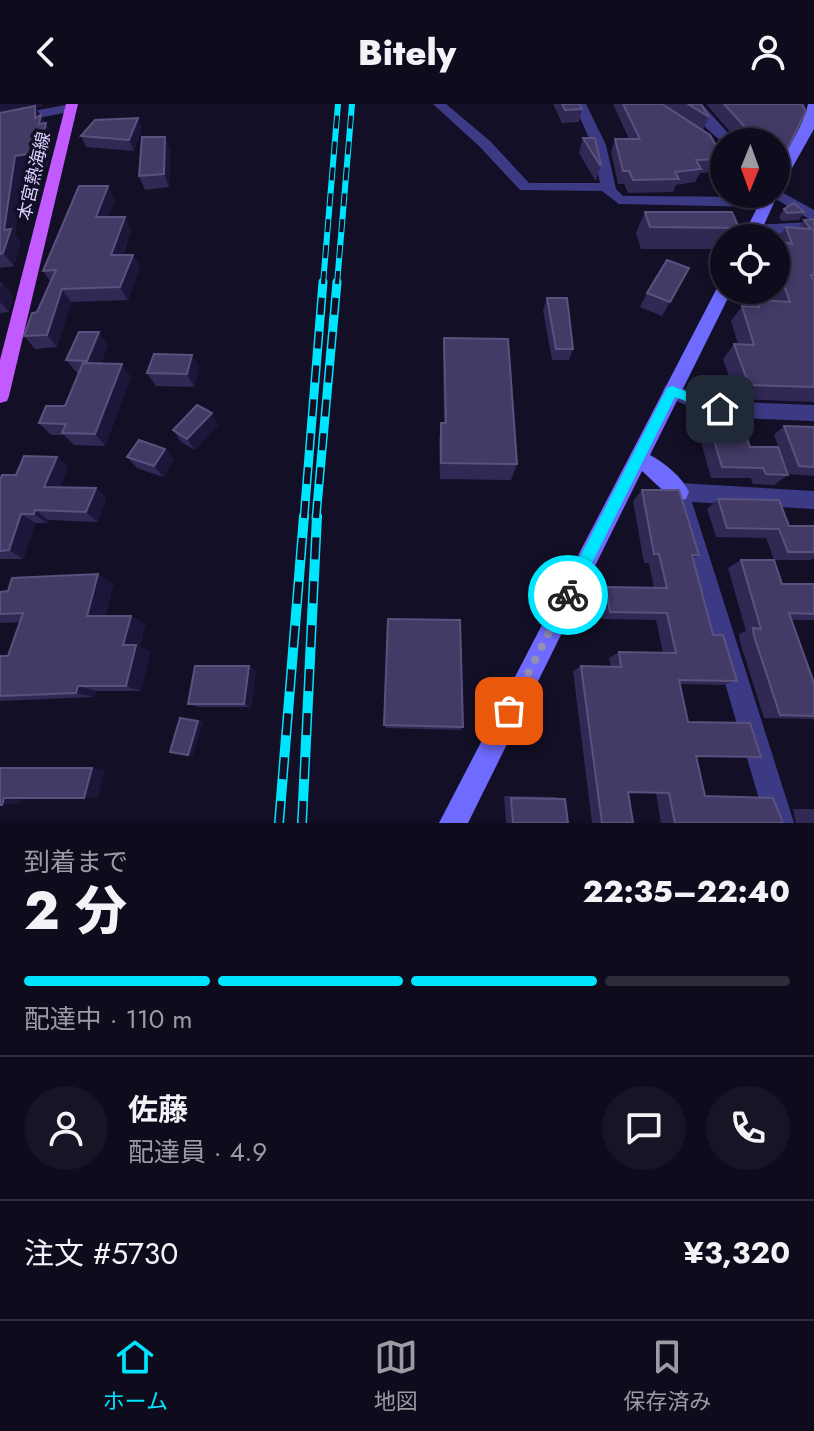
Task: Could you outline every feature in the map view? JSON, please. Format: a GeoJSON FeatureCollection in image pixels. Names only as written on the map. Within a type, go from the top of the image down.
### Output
{"type":"FeatureCollection","features":[{"type":"Feature","properties":{"kind":"main road","name":"本宮熱海線"},"geometry":{"type":"LineString","coordinates":[[0,396],[71,106]]}},
{"type":"Feature","properties":{"kind":"street"},"geometry":{"type":"LineString","coordinates":[[439,104],[485,144],[525,187],[608,187]]}},
{"type":"Feature","properties":{"kind":"street"},"geometry":{"type":"LineString","coordinates":[[580,104],[599,145],[613,197],[619,200],[710,198]]}},
{"type":"Feature","properties":{"kind":"street"},"geometry":{"type":"LineString","coordinates":[[696,104],[714,128]]}},
{"type":"Feature","properties":{"kind":"street"},"geometry":{"type":"LineString","coordinates":[[790,160],[810,125],[814,104]]}},
{"type":"Feature","properties":{"kind":"street"},"geometry":{"type":"LineString","coordinates":[[0,121],[71,106]]}},
{"type":"Feature","properties":{"kind":"street"},"geometry":{"type":"LineString","coordinates":[[790,205],[814,217]]}},
{"type":"Feature","properties":{"kind":"street"},"geometry":{"type":"LineString","coordinates":[[790,230],[814,227]]}},
{"type":"Feature","properties":{"kind":"street"},"geometry":{"type":"LineString","coordinates":[[453,823],[717,304]]}},
{"type":"Feature","properties":{"kind":"street"},"geometry":{"type":"LineString","coordinates":[[672,391],[715,409],[814,413]]}},
{"type":"Feature","properties":{"kind":"street"},"geometry":{"type":"LineString","coordinates":[[637,458],[654,467],[679,492],[780,823]]}},
{"type":"Feature","properties":{"kind":"street"},"geometry":{"type":"LineString","coordinates":[[679,492],[814,500]]}},
{"type":"Feature","properties":{"kind":"building"},"geometry":{"type":"Polygon","coordinates":[[[562,104],[580,104],[582,109],[565,110],[562,104]]]}},
{"type":"Feature","properties":{"kind":"building"},"geometry":{"type":"Polygon","coordinates":[[[623,104],[662,104],[710,135],[710,160],[696,160],[701,169],[675,172],[679,179],[633,180],[629,171],[623,171],[615,139],[640,139],[623,104]]]}},
{"type":"Feature","properties":{"kind":"building"},"geometry":{"type":"Polygon","coordinates":[[[688,104],[701,104],[709,117],[688,104]]]}},
{"type":"Feature","properties":{"kind":"building"},"geometry":{"type":"Polygon","coordinates":[[[724,104],[802,104],[806,111],[790,144],[790,128],[745,127],[724,104]]]}},
{"type":"Feature","properties":{"kind":"building"},"geometry":{"type":"Polygon","coordinates":[[[35,106],[35,118],[41,115],[39,124],[46,123],[39,152],[15,156],[4,230],[11,229],[0,254],[0,113],[35,106]]]}},
{"type":"Feature","properties":{"kind":"building"},"geometry":{"type":"Polygon","coordinates":[[[138,118],[129,140],[81,136],[95,120],[138,118]]]}},
{"type":"Feature","properties":{"kind":"building"},"geometry":{"type":"Polygon","coordinates":[[[142,137],[165,137],[164,174],[139,176],[142,137]]]}},
{"type":"Feature","properties":{"kind":"building"},"geometry":{"type":"Polygon","coordinates":[[[583,138],[595,138],[601,165],[600,165],[583,138]]]}},
{"type":"Feature","properties":{"kind":"building"},"geometry":{"type":"Polygon","coordinates":[[[79,186],[108,186],[96,217],[125,217],[111,255],[133,255],[120,287],[62,289],[47,335],[24,336],[32,313],[37,312],[56,270],[43,271],[79,186]]]}},
{"type":"Feature","properties":{"kind":"building"},"geometry":{"type":"Polygon","coordinates":[[[794,203],[804,212],[787,213],[784,209],[794,203]]]}},
{"type":"Feature","properties":{"kind":"building"},"geometry":{"type":"Polygon","coordinates":[[[645,212],[732,212],[737,224],[710,224],[710,228],[650,227],[645,212]]]}},
{"type":"Feature","properties":{"kind":"building"},"geometry":{"type":"Polygon","coordinates":[[[814,219],[814,275],[811,275],[814,281],[814,387],[749,385],[734,344],[754,345],[742,306],[790,304],[790,227],[811,229],[804,220],[814,219]]]}},
{"type":"Feature","properties":{"kind":"building"},"geometry":{"type":"Polygon","coordinates":[[[667,260],[689,268],[670,302],[647,293],[667,260]]]}},
{"type":"Feature","properties":{"kind":"building"},"geometry":{"type":"Polygon","coordinates":[[[547,298],[567,298],[573,349],[556,349],[547,298]]]}},
{"type":"Feature","properties":{"kind":"building"},"geometry":{"type":"Polygon","coordinates":[[[79,332],[99,332],[87,361],[66,360],[79,332]]]}},
{"type":"Feature","properties":{"kind":"building"},"geometry":{"type":"Polygon","coordinates":[[[444,338],[508,339],[517,464],[441,463],[441,423],[446,423],[444,338]]]}},
{"type":"Feature","properties":{"kind":"building"},"geometry":{"type":"Polygon","coordinates":[[[154,354],[192,355],[187,374],[147,373],[154,354]]]}},
{"type":"Feature","properties":{"kind":"building"},"geometry":{"type":"Polygon","coordinates":[[[83,363],[122,364],[95,434],[62,433],[66,424],[39,423],[46,406],[65,406],[83,363]]]}},
{"type":"Feature","properties":{"kind":"building"},"geometry":{"type":"Polygon","coordinates":[[[197,405],[212,413],[187,439],[173,430],[197,405]]]}},
{"type":"Feature","properties":{"kind":"building"},"geometry":{"type":"Polygon","coordinates":[[[712,417],[740,417],[750,447],[778,447],[788,475],[766,474],[763,468],[722,467],[710,427],[715,427],[712,417]]]}},
{"type":"Feature","properties":{"kind":"building"},"geometry":{"type":"Polygon","coordinates":[[[784,426],[814,427],[814,467],[799,466],[784,426]]]}},
{"type":"Feature","properties":{"kind":"building"},"geometry":{"type":"Polygon","coordinates":[[[139,440],[165,449],[154,466],[127,457],[139,440]]]}},
{"type":"Feature","properties":{"kind":"building"},"geometry":{"type":"Polygon","coordinates":[[[24,456],[57,457],[44,487],[96,488],[86,512],[35,510],[34,514],[21,514],[9,550],[0,551],[0,480],[2,475],[16,475],[24,456]]]}},
{"type":"Feature","properties":{"kind":"building"},"geometry":{"type":"Polygon","coordinates":[[[642,490],[679,490],[699,555],[692,555],[713,635],[723,635],[737,681],[679,680],[688,722],[750,723],[761,757],[696,756],[705,796],[773,798],[783,823],[675,823],[669,793],[628,792],[633,823],[602,823],[581,666],[621,667],[619,652],[676,653],[667,613],[610,612],[606,587],[667,588],[659,554],[654,554],[642,490]]]}},
{"type":"Feature","properties":{"kind":"building"},"geometry":{"type":"Polygon","coordinates":[[[718,499],[779,500],[789,526],[814,526],[814,552],[788,552],[779,529],[727,528],[718,499]]]}},
{"type":"Feature","properties":{"kind":"building"},"geometry":{"type":"Polygon","coordinates":[[[741,560],[774,560],[782,584],[814,584],[814,614],[789,613],[814,683],[814,716],[780,715],[754,636],[753,628],[761,629],[741,560]]]}},
{"type":"Feature","properties":{"kind":"building"},"geometry":{"type":"Polygon","coordinates":[[[98,574],[87,616],[131,616],[123,645],[136,645],[126,686],[78,686],[76,693],[0,696],[0,656],[8,656],[23,613],[0,614],[0,592],[8,591],[12,578],[98,574]]]}},
{"type":"Feature","properties":{"kind":"building"},"geometry":{"type":"Polygon","coordinates":[[[388,619],[460,620],[463,727],[384,725],[388,619]]]}},
{"type":"Feature","properties":{"kind":"building"},"geometry":{"type":"Polygon","coordinates":[[[195,666],[249,666],[244,704],[188,704],[195,666]]]}},
{"type":"Feature","properties":{"kind":"building"},"geometry":{"type":"Polygon","coordinates":[[[180,718],[198,721],[188,755],[170,752],[180,718]]]}},
{"type":"Feature","properties":{"kind":"building"},"geometry":{"type":"Polygon","coordinates":[[[0,768],[92,768],[84,798],[4,798],[0,805],[0,768]]]}},
{"type":"Feature","properties":{"kind":"building"},"geometry":{"type":"Polygon","coordinates":[[[511,798],[565,799],[568,823],[513,823],[511,798]]]}},
{"type":"Feature","properties":{"kind":"railway"},"geometry":{"type":"LineString","coordinates":[[323,284],[338,104]]}},
{"type":"Feature","properties":{"kind":"railway"},"geometry":{"type":"LineString","coordinates":[[337,284],[352,104]]}},
{"type":"Feature","properties":{"kind":"railway"},"geometry":{"type":"LineString","coordinates":[[304,518],[323,282]]}},
{"type":"Feature","properties":{"kind":"railway"},"geometry":{"type":"LineString","coordinates":[[316,518],[337,282]]}},
{"type":"Feature","properties":{"kind":"railway"},"geometry":{"type":"LineString","coordinates":[[279,823],[304,516]]}},
{"type":"Feature","properties":{"kind":"railway"},"geometry":{"type":"LineString","coordinates":[[302,823],[317,516]]}},
{"type":"Feature","properties":{"kind":"way so far"},"geometry":{"type":"LineString","coordinates":[[509,711],[568,595]]}},
{"type":"Feature","properties":{"kind":"route"},"geometry":{"type":"LineString","coordinates":[[568,595],[672,391],[720,409]]}}]}
